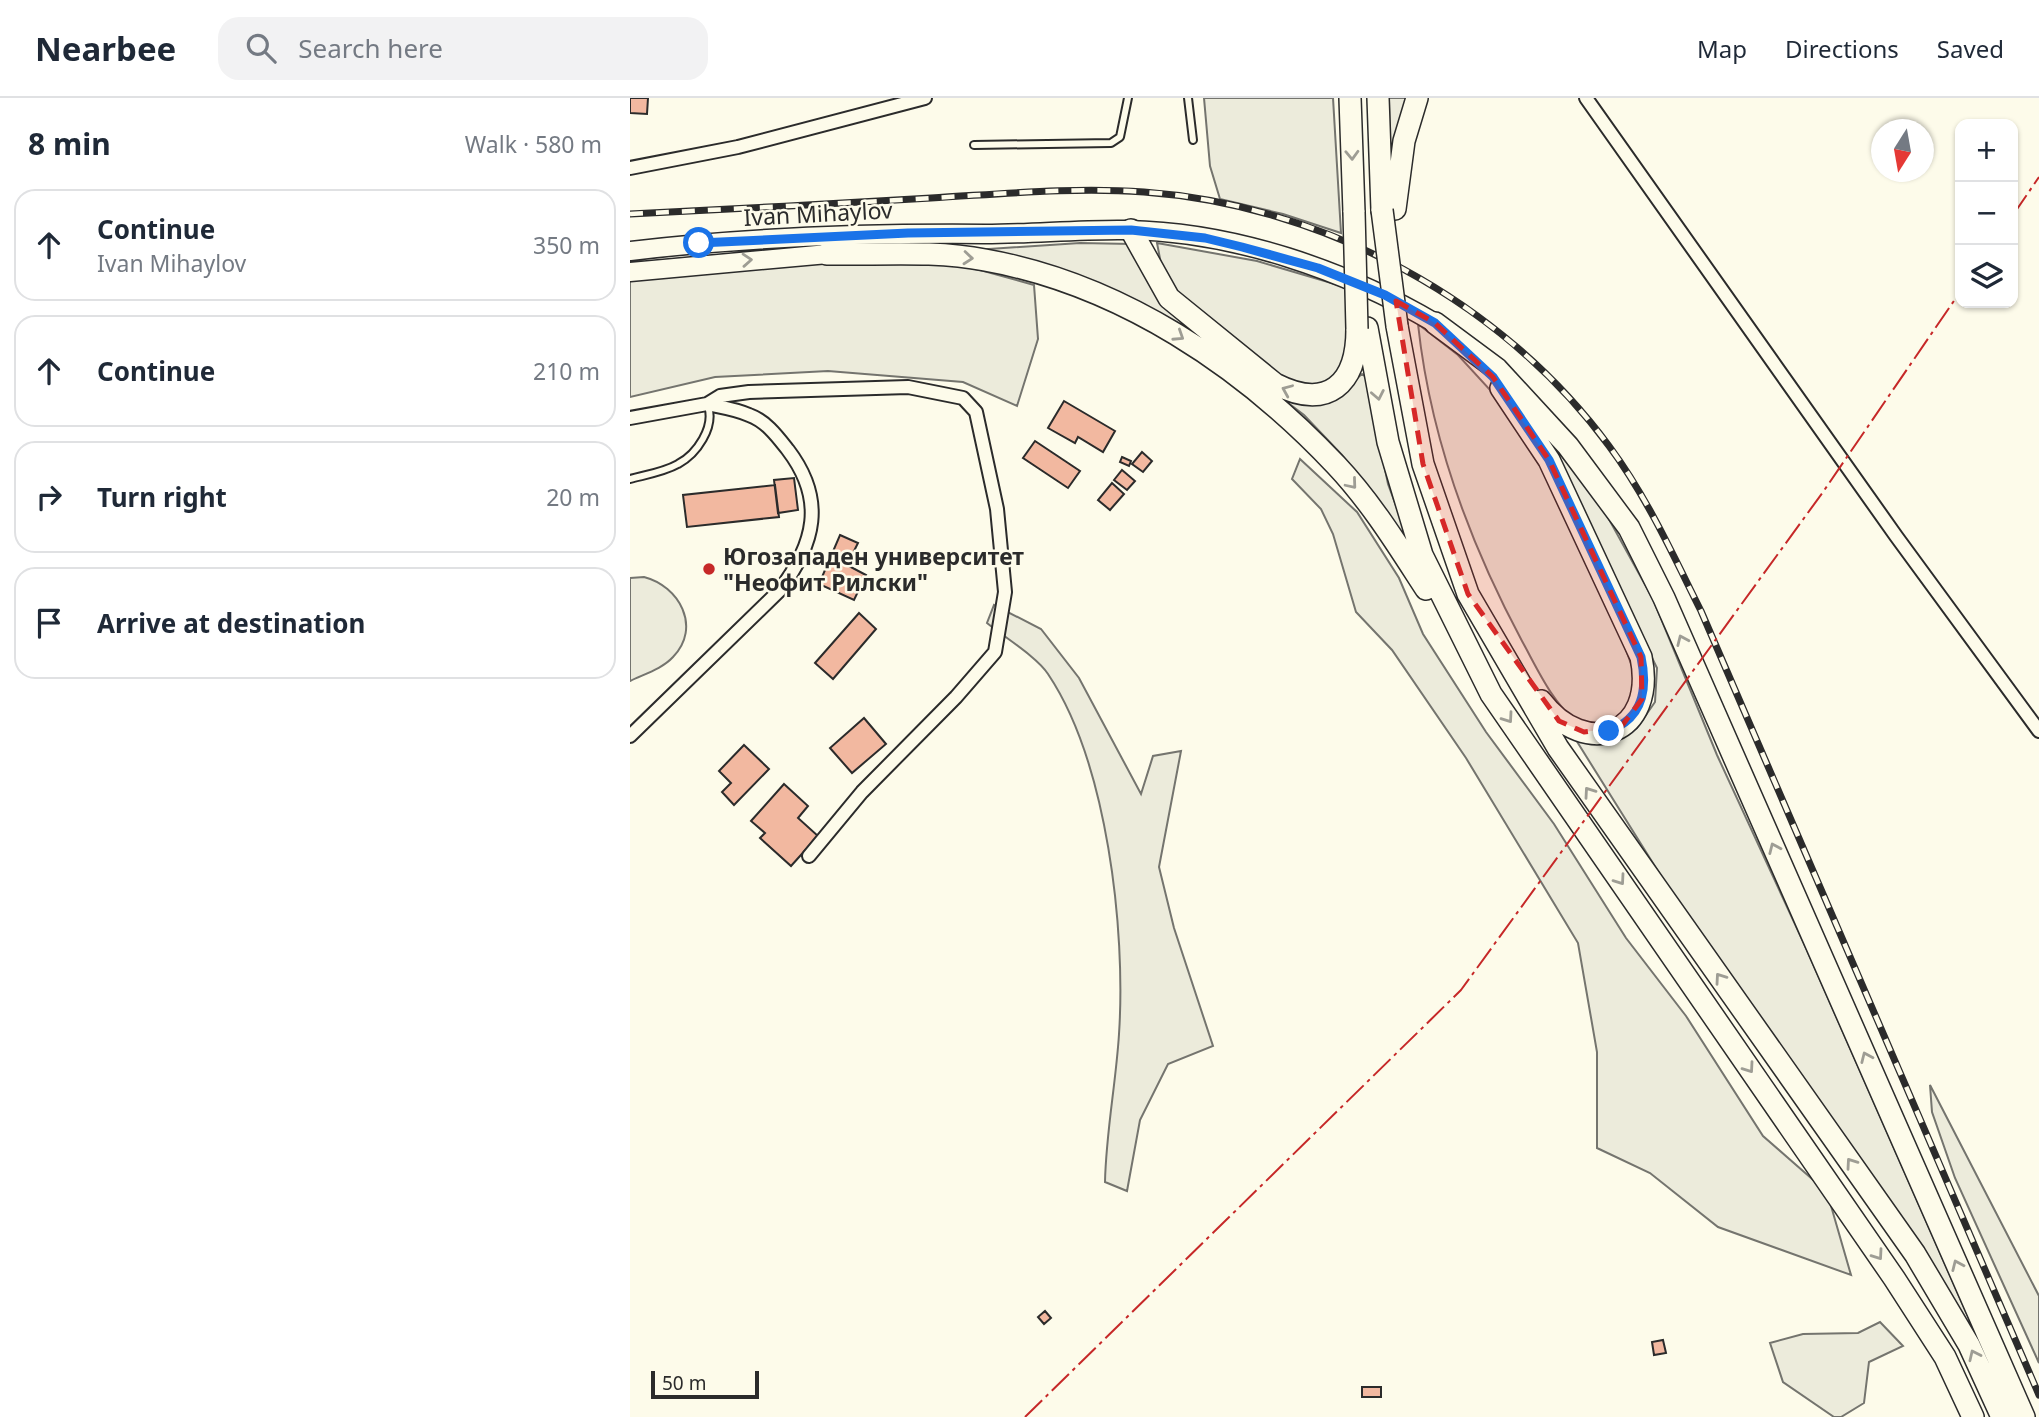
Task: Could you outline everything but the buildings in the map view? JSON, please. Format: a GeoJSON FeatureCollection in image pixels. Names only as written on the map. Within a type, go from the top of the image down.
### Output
{"type":"FeatureCollection","features":[{"type":"Feature","properties":{"kind":"main road"},"geometry":{"type":"LineString","coordinates":[[1350,98],[1362,328],[1388,442],[1422,555],[1491,694]]}},
{"type":"Feature","properties":{"kind":"main road"},"geometry":{"type":"LineString","coordinates":[[1378,98],[1397,326],[1423,464],[1468,594],[1558,748],[1915,1254],[1969,1346],[2002,1417]]}},
{"type":"Feature","properties":{"kind":"main road"},"geometry":{"type":"LineString","coordinates":[[1388,210],[1417,98]]}},
{"type":"Feature","properties":{"kind":"main road"},"geometry":{"type":"LineString","coordinates":[[1131,230],[1160,286],[1180,309],[1275,384],[1288,391],[1315,396],[1338,386],[1354,365],[1362,328]]}},
{"type":"Feature","properties":{"kind":"main road","name":"Ivan Mihaylov"},"geometry":{"type":"LineString","coordinates":[[630,251],[699,243],[908,233],[1010,234],[1131,230],[1205,238],[1278,256],[1352,281],[1435,323]]}},
{"type":"Feature","properties":{"kind":"main road","name":"Ivan Mihaylov"},"geometry":{"type":"LineString","coordinates":[[630,272],[1010,234]]}},
{"type":"Feature","properties":{"kind":"main road"},"geometry":{"type":"LineString","coordinates":[[827,254],[946,256],[1017,266],[1052,275],[1123,304],[1184,338],[1273,406],[1336,465],[1388,530],[1491,694],[1894,1278],[1945,1357],[1973,1417]]}},
{"type":"Feature","properties":{"kind":"main road"},"geometry":{"type":"LineString","coordinates":[[1435,323],[1493,377],[1549,460],[1641,657],[1644,687],[1637,712],[1630,720],[1609,731],[1584,732],[1570,729],[1541,702],[1468,594]]}},
{"type":"Feature","properties":{"kind":"main road"},"geometry":{"type":"LineString","coordinates":[[1435,323],[1472,349],[1517,389],[1568,446],[1629,528],[1668,608],[2024,1417]]}},
{"type":"Feature","properties":{"kind":"street"},"geometry":{"type":"LineString","coordinates":[[1586,98],[1896,536],[2039,731]]}},
{"type":"Feature","properties":{"kind":"street"},"geometry":{"type":"LineString","coordinates":[[630,168],[738,147],[917,99]]}},
{"type":"Feature","properties":{"kind":"street"},"geometry":{"type":"LineString","coordinates":[[630,418],[707,404],[720,396],[749,392],[908,387],[963,398],[976,412],[997,509],[1005,593],[995,652],[956,697],[862,792],[809,856]]}},
{"type":"Feature","properties":{"kind":"street"},"geometry":{"type":"LineString","coordinates":[[630,736],[779,591],[793,572],[809,538],[812,500],[803,470],[764,423],[750,415],[707,404]]}},
{"type":"Feature","properties":{"kind":"lane"},"geometry":{"type":"LineString","coordinates":[[974,145],[1111,143],[1120,137],[1128,98]]}},
{"type":"Feature","properties":{"kind":"lane"},"geometry":{"type":"LineString","coordinates":[[1188,98],[1193,140]]}},
{"type":"Feature","properties":{"kind":"lane"},"geometry":{"type":"LineString","coordinates":[[630,479],[679,464],[708,432],[711,414],[707,404]]}},
{"type":"Feature","properties":{"kind":"highlighted area"},"geometry":{"type":"Polygon","coordinates":[[[1396,301],[1435,323],[1493,377],[1549,460],[1641,657],[1642,699],[1621,727],[1584,732],[1559,721],[1468,594],[1423,464],[1396,301]]]}},
{"type":"Feature","properties":{"kind":"shaded area"},"geometry":{"type":"Polygon","coordinates":[[[1204,98],[1333,98],[1341,233],[1283,214],[1220,199],[1210,166],[1204,98]]]}},
{"type":"Feature","properties":{"kind":"shaded area"},"geometry":{"type":"Polygon","coordinates":[[[1389,98],[1411,98],[1390,155],[1389,98]]]}},
{"type":"Feature","properties":{"kind":"shaded area"},"geometry":{"type":"Polygon","coordinates":[[[1080,243],[1132,244],[1165,306],[1179,320],[1288,399],[1356,379],[1362,374],[1366,377],[1388,484],[1421,573],[1382,506],[1342,455],[1304,415],[1254,377],[989,249],[1080,243]]]}},
{"type":"Feature","properties":{"kind":"shaded area"},"geometry":{"type":"Polygon","coordinates":[[[1157,243],[1257,261],[1345,287],[1351,354],[1328,386],[1303,389],[1282,379],[1183,304],[1162,269],[1157,243]]]}},
{"type":"Feature","properties":{"kind":"shaded area"},"geometry":{"type":"Polygon","coordinates":[[[910,256],[980,270],[1034,285],[1038,339],[1017,406],[963,382],[828,371],[715,377],[630,397],[630,280],[668,274],[910,256]]]}},
{"type":"Feature","properties":{"kind":"shaded area"},"geometry":{"type":"Polygon","coordinates":[[[1418,324],[1458,355],[1503,404],[1548,472],[1618,628],[1638,683],[1634,708],[1617,723],[1578,724],[1569,715],[1546,685],[1503,604],[1469,527],[1442,447],[1424,366],[1418,324]]]}},
{"type":"Feature","properties":{"kind":"shaded area"},"geometry":{"type":"Polygon","coordinates":[[[1540,429],[1600,503],[1653,599],[1717,755],[1806,948],[1989,1364],[1929,1259],[1671,892],[1576,740],[1608,743],[1637,728],[1655,702],[1657,668],[1540,429]]]}},
{"type":"Feature","properties":{"kind":"shaded area"},"geometry":{"type":"Polygon","coordinates":[[[1300,459],[1357,512],[1399,578],[1423,634],[1486,732],[1554,824],[1626,938],[1686,1016],[1763,1136],[1827,1192],[1851,1275],[1718,1227],[1650,1173],[1597,1148],[1597,1052],[1578,943],[1466,758],[1392,650],[1356,612],[1333,534],[1321,509],[1292,479],[1300,459]]]}},
{"type":"Feature","properties":{"kind":"shaded area"},"geometry":{"type":"Polygon","coordinates":[[[644,577],[667,589],[676,598],[683,609],[686,633],[682,645],[669,661],[630,681],[630,578],[644,577]]]}},
{"type":"Feature","properties":{"kind":"shaded area"},"geometry":{"type":"Polygon","coordinates":[[[994,605],[1041,629],[1079,678],[1141,794],[1153,756],[1181,751],[1159,867],[1174,928],[1213,1046],[1168,1064],[1140,1120],[1127,1191],[1105,1182],[1118,1052],[1120,992],[1115,897],[1098,799],[1085,753],[1068,710],[1043,668],[987,623],[994,605]]]}},
{"type":"Feature","properties":{"kind":"shaded area"},"geometry":{"type":"Polygon","coordinates":[[[1930,1085],[2039,1296],[2039,1363],[1955,1178],[1932,1112],[1930,1085]]]}},
{"type":"Feature","properties":{"kind":"shaded area"},"geometry":{"type":"Polygon","coordinates":[[[1880,1322],[1903,1346],[1869,1362],[1864,1403],[1841,1417],[1834,1417],[1783,1382],[1770,1343],[1803,1334],[1858,1333],[1880,1322]]]}},
{"type":"Feature","properties":{"kind":"railway"},"geometry":{"type":"LineString","coordinates":[[630,214],[1064,191],[1144,192],[1211,201],[1278,217],[1342,240],[1404,270],[1462,305],[1517,347],[1566,394],[1623,465],[1701,611],[2039,1395]]}},
{"type":"Feature","properties":{"kind":"power"},"geometry":{"type":"LineString","coordinates":[[2018,208],[2039,177]]}},
{"type":"Feature","properties":{"kind":"power"},"geometry":{"type":"LineString","coordinates":[[1025,1417],[1461,990],[1823,492],[1955,299]]}},
{"type":"Feature","properties":{"kind":"place","name":"Югозападен университет \"Неофит Рилски\""},"geometry":{"type":"Point","coordinates":[709,569]}},
{"type":"Feature","properties":{"kind":"route"},"geometry":{"type":"LineString","coordinates":[[699,243],[908,233],[1010,234],[1131,230],[1205,238],[1278,256],[1352,281],[1410,308],[1435,323],[1493,377],[1549,460],[1641,657],[1644,687],[1637,712],[1621,727],[1609,731]]}}]}
